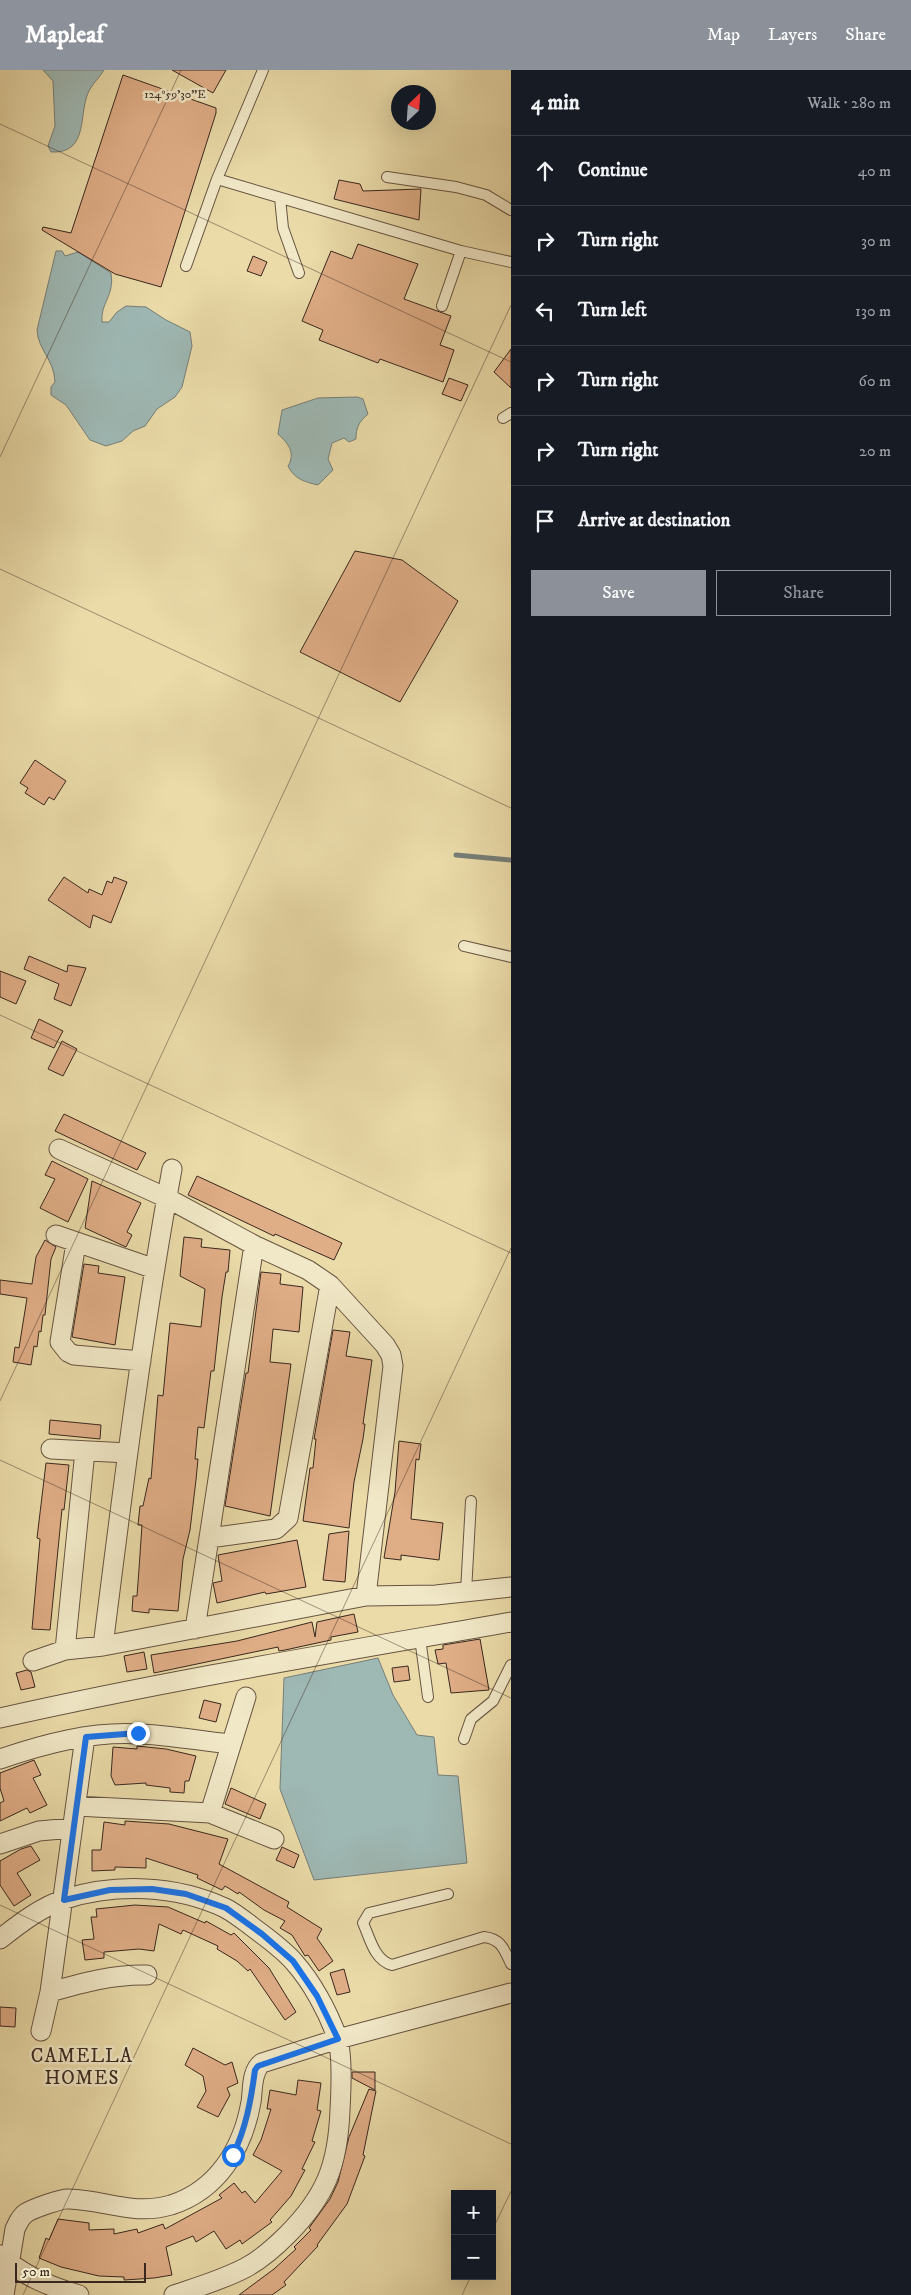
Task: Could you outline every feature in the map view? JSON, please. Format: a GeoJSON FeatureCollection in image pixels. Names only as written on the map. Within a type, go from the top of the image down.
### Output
{"type":"FeatureCollection","features":[{"type":"Feature","properties":{"kind":"street"},"geometry":{"type":"LineString","coordinates":[[58,1149],[167,1198],[254,1245],[308,1270],[330,1285],[385,1345],[391,1355],[393,1366],[366,1596]]}},
{"type":"Feature","properties":{"kind":"street"},"geometry":{"type":"LineString","coordinates":[[103,1646],[141,1360],[172,1169]]}},
{"type":"Feature","properties":{"kind":"street"},"geometry":{"type":"LineString","coordinates":[[56,1235],[155,1269]]}},
{"type":"Feature","properties":{"kind":"street"},"geometry":{"type":"LineString","coordinates":[[76,1243],[60,1342],[68,1352],[74,1355],[141,1360]]}},
{"type":"Feature","properties":{"kind":"street"},"geometry":{"type":"LineString","coordinates":[[195,1629],[254,1245]]}},
{"type":"Feature","properties":{"kind":"street"},"geometry":{"type":"LineString","coordinates":[[209,1538],[276,1529],[288,1518],[330,1285]]}},
{"type":"Feature","properties":{"kind":"street"},"geometry":{"type":"LineString","coordinates":[[51,1450],[85,1450],[128,1454]]}},
{"type":"Feature","properties":{"kind":"street"},"geometry":{"type":"LineString","coordinates":[[65,1650],[85,1450]]}},
{"type":"Feature","properties":{"kind":"street"},"geometry":{"type":"LineString","coordinates":[[33,1660],[65,1650],[103,1646],[366,1596],[436,1595],[511,1587]]}},
{"type":"Feature","properties":{"kind":"street"},"geometry":{"type":"LineString","coordinates":[[0,1718],[144,1688],[511,1622]]}},
{"type":"Feature","properties":{"kind":"street"},"geometry":{"type":"LineString","coordinates":[[210,1813],[246,1697]]}},
{"type":"Feature","properties":{"kind":"street"},"geometry":{"type":"LineString","coordinates":[[0,1759],[42,1745],[86,1737],[138,1733],[230,1744]]}},
{"type":"Feature","properties":{"kind":"street"},"geometry":{"type":"LineString","coordinates":[[41,2031],[50,1992],[86,1737]]}},
{"type":"Feature","properties":{"kind":"street"},"geometry":{"type":"LineString","coordinates":[[76,1806],[210,1813],[274,1839]]}},
{"type":"Feature","properties":{"kind":"street"},"geometry":{"type":"LineString","coordinates":[[0,1844],[39,1831],[72,1828]]}},
{"type":"Feature","properties":{"kind":"street"},"geometry":{"type":"LineString","coordinates":[[0,1939],[22,1922],[64,1900],[110,1890],[152,1889],[186,1894],[226,1908],[262,1934],[293,1961],[317,1996],[338,2039],[341,2074],[339,2129],[335,2159],[321,2194],[309,2212],[280,2242],[247,2267],[214,2282],[174,2295]]}},
{"type":"Feature","properties":{"kind":"street"},"geometry":{"type":"LineString","coordinates":[[50,1992],[130,1974],[147,1975]]}},
{"type":"Feature","properties":{"kind":"street"},"geometry":{"type":"LineString","coordinates":[[4,2295],[4,2258],[15,2229],[26,2213],[67,2198],[130,2210],[154,2208],[171,2204],[201,2190],[214,2180],[225,2167],[242,2138],[251,2103],[255,2070],[258,2066],[338,2039],[511,1993]]}},
{"type":"Feature","properties":{"kind":"street"},"geometry":{"type":"LineString","coordinates":[[4,2258],[37,2280],[79,2295]]}},
{"type":"Feature","properties":{"kind":"lane"},"geometry":{"type":"LineString","coordinates":[[186,266],[218,179],[263,70]]}},
{"type":"Feature","properties":{"kind":"lane"},"geometry":{"type":"LineString","coordinates":[[387,177],[456,187],[486,195],[511,210]]}},
{"type":"Feature","properties":{"kind":"lane"},"geometry":{"type":"LineString","coordinates":[[218,179],[461,251],[511,262]]}},
{"type":"Feature","properties":{"kind":"lane"},"geometry":{"type":"LineString","coordinates":[[280,198],[283,228],[299,273]]}},
{"type":"Feature","properties":{"kind":"lane"},"geometry":{"type":"LineString","coordinates":[[442,306],[461,251]]}},
{"type":"Feature","properties":{"kind":"lane"},"geometry":{"type":"LineString","coordinates":[[464,946],[511,957]]}},
{"type":"Feature","properties":{"kind":"lane"},"geometry":{"type":"LineString","coordinates":[[466,1592],[472,1501]]}},
{"type":"Feature","properties":{"kind":"lane"},"geometry":{"type":"LineString","coordinates":[[420,1638],[428,1697]]}},
{"type":"Feature","properties":{"kind":"lane"},"geometry":{"type":"LineString","coordinates":[[464,1739],[471,1719],[492,1701],[511,1665]]}},
{"type":"Feature","properties":{"kind":"lane"},"geometry":{"type":"LineString","coordinates":[[448,1894],[369,1913],[363,1923],[378,1956],[384,1962],[392,1964],[484,1937],[493,1938],[501,1943],[511,1964]]}},
{"type":"Feature","properties":{"kind":"water"},"geometry":{"type":"Polygon","coordinates":[[[43,70],[104,70],[90,89],[86,98],[81,130],[77,139],[72,146],[64,151],[51,152],[48,146],[55,126],[53,81],[43,70]]]}},
{"type":"Feature","properties":{"kind":"water"},"geometry":{"type":"Polygon","coordinates":[[[56,251],[62,251],[65,256],[78,252],[111,273],[111,288],[103,310],[102,322],[109,322],[117,312],[126,306],[146,307],[190,332],[192,346],[182,387],[175,397],[157,409],[145,426],[133,431],[122,441],[106,446],[90,440],[66,405],[51,395],[51,387],[55,382],[54,374],[40,343],[37,330],[56,251]]]}},
{"type":"Feature","properties":{"kind":"water"},"geometry":{"type":"Polygon","coordinates":[[[357,397],[363,399],[368,414],[359,425],[356,439],[349,442],[344,438],[332,443],[328,459],[333,470],[318,485],[304,481],[293,474],[288,466],[291,457],[290,448],[278,434],[282,410],[318,398],[357,397]]]}},
{"type":"Feature","properties":{"kind":"water"},"geometry":{"type":"Polygon","coordinates":[[[378,1658],[393,1695],[417,1735],[434,1737],[438,1775],[458,1776],[467,1863],[314,1880],[280,1789],[284,1678],[378,1658]]]}},
{"type":"Feature","properties":{"kind":"building"},"geometry":{"type":"Polygon","coordinates":[[[172,70],[226,70],[213,93],[172,70]]]}},
{"type":"Feature","properties":{"kind":"building"},"geometry":{"type":"Polygon","coordinates":[[[123,75],[216,108],[161,287],[115,274],[42,230],[43,227],[71,233],[123,75]]]}},
{"type":"Feature","properties":{"kind":"building"},"geometry":{"type":"Polygon","coordinates":[[[339,180],[360,184],[363,191],[421,189],[419,220],[334,199],[339,180]]]}},
{"type":"Feature","properties":{"kind":"building"},"geometry":{"type":"Polygon","coordinates":[[[358,244],[418,264],[404,299],[451,316],[440,345],[454,350],[443,382],[380,359],[378,363],[319,340],[323,330],[302,321],[331,251],[352,259],[358,244]]]}},
{"type":"Feature","properties":{"kind":"building"},"geometry":{"type":"Polygon","coordinates":[[[253,256],[267,262],[261,276],[247,271],[253,256]]]}},
{"type":"Feature","properties":{"kind":"building"},"geometry":{"type":"Polygon","coordinates":[[[511,349],[511,388],[494,372],[511,349]]]}},
{"type":"Feature","properties":{"kind":"building"},"geometry":{"type":"Polygon","coordinates":[[[449,378],[468,385],[461,401],[442,394],[449,378]]]}},
{"type":"Feature","properties":{"kind":"building"},"geometry":{"type":"Polygon","coordinates":[[[355,551],[402,560],[458,601],[400,702],[300,652],[355,551]]]}},
{"type":"Feature","properties":{"kind":"building"},"geometry":{"type":"Polygon","coordinates":[[[35,760],[66,781],[54,800],[49,797],[44,805],[25,793],[28,788],[20,783],[35,760]]]}},
{"type":"Feature","properties":{"kind":"building"},"geometry":{"type":"Polygon","coordinates":[[[64,877],[88,893],[89,889],[102,895],[107,881],[112,883],[114,877],[127,882],[111,923],[93,915],[90,928],[48,900],[64,877]]]}},
{"type":"Feature","properties":{"kind":"building"},"geometry":{"type":"Polygon","coordinates":[[[29,956],[67,972],[68,965],[86,968],[71,1006],[54,999],[59,984],[24,969],[29,956]]]}},
{"type":"Feature","properties":{"kind":"building"},"geometry":{"type":"Polygon","coordinates":[[[0,971],[26,981],[16,1004],[0,997],[0,971]]]}},
{"type":"Feature","properties":{"kind":"building"},"geometry":{"type":"Polygon","coordinates":[[[39,1019],[63,1031],[54,1048],[31,1038],[39,1019]]]}},
{"type":"Feature","properties":{"kind":"building"},"geometry":{"type":"Polygon","coordinates":[[[62,1041],[77,1049],[63,1076],[48,1069],[62,1041]]]}},
{"type":"Feature","properties":{"kind":"building"},"geometry":{"type":"Polygon","coordinates":[[[64,1114],[146,1153],[137,1170],[55,1131],[64,1114]]]}},
{"type":"Feature","properties":{"kind":"building"},"geometry":{"type":"Polygon","coordinates":[[[52,1161],[88,1179],[68,1222],[40,1208],[55,1179],[45,1175],[52,1161]]]}},
{"type":"Feature","properties":{"kind":"building"},"geometry":{"type":"Polygon","coordinates":[[[197,1176],[342,1243],[334,1260],[275,1234],[274,1236],[188,1195],[197,1176]]]}},
{"type":"Feature","properties":{"kind":"building"},"geometry":{"type":"Polygon","coordinates":[[[92,1181],[141,1203],[127,1232],[132,1235],[126,1247],[85,1228],[92,1181]]]}},
{"type":"Feature","properties":{"kind":"building"},"geometry":{"type":"Polygon","coordinates":[[[184,1237],[202,1239],[201,1247],[230,1250],[228,1272],[226,1272],[222,1297],[214,1371],[211,1371],[204,1428],[198,1427],[195,1459],[198,1459],[196,1480],[190,1530],[183,1559],[178,1611],[149,1609],[149,1613],[132,1611],[133,1596],[137,1596],[139,1569],[142,1525],[138,1525],[140,1506],[143,1506],[149,1478],[151,1479],[158,1395],[163,1396],[170,1323],[201,1327],[205,1289],[180,1276],[184,1237]]]}},
{"type":"Feature","properties":{"kind":"building"},"geometry":{"type":"Polygon","coordinates":[[[45,1240],[56,1247],[51,1259],[45,1315],[43,1315],[41,1332],[39,1331],[37,1347],[34,1346],[31,1365],[13,1362],[15,1347],[19,1348],[27,1298],[0,1294],[0,1280],[32,1284],[36,1257],[45,1240]]]}},
{"type":"Feature","properties":{"kind":"building"},"geometry":{"type":"Polygon","coordinates":[[[84,1264],[99,1266],[98,1273],[125,1277],[115,1345],[72,1337],[84,1264]]]}},
{"type":"Feature","properties":{"kind":"building"},"geometry":{"type":"Polygon","coordinates":[[[261,1272],[281,1274],[280,1284],[303,1287],[299,1332],[273,1329],[270,1362],[291,1364],[270,1516],[225,1506],[246,1373],[248,1373],[261,1272]]]}},
{"type":"Feature","properties":{"kind":"building"},"geometry":{"type":"Polygon","coordinates":[[[333,1330],[350,1332],[346,1356],[372,1360],[363,1424],[365,1424],[363,1439],[354,1482],[349,1528],[303,1521],[310,1468],[313,1468],[316,1439],[314,1439],[333,1330]]]}},
{"type":"Feature","properties":{"kind":"building"},"geometry":{"type":"Polygon","coordinates":[[[50,1420],[101,1425],[100,1439],[49,1434],[50,1420]]]}},
{"type":"Feature","properties":{"kind":"building"},"geometry":{"type":"Polygon","coordinates":[[[399,1441],[421,1444],[419,1460],[416,1459],[411,1519],[443,1523],[439,1560],[401,1555],[401,1560],[384,1558],[395,1492],[399,1441]]]}},
{"type":"Feature","properties":{"kind":"building"},"geometry":{"type":"Polygon","coordinates":[[[46,1463],[69,1465],[64,1510],[62,1509],[50,1630],[32,1629],[40,1539],[37,1538],[46,1463]]]}},
{"type":"Feature","properties":{"kind":"building"},"geometry":{"type":"Polygon","coordinates":[[[349,1531],[345,1582],[323,1580],[329,1534],[349,1531]]]}},
{"type":"Feature","properties":{"kind":"building"},"geometry":{"type":"Polygon","coordinates":[[[297,1540],[306,1587],[266,1594],[265,1592],[217,1603],[213,1583],[222,1581],[218,1555],[297,1540]]]}},
{"type":"Feature","properties":{"kind":"building"},"geometry":{"type":"Polygon","coordinates":[[[354,1614],[358,1632],[331,1637],[331,1640],[279,1651],[278,1647],[154,1673],[151,1655],[237,1641],[312,1622],[315,1637],[317,1622],[354,1614]]]}},
{"type":"Feature","properties":{"kind":"building"},"geometry":{"type":"Polygon","coordinates":[[[480,1639],[489,1690],[451,1693],[446,1663],[438,1664],[435,1650],[443,1649],[443,1645],[480,1639]]]}},
{"type":"Feature","properties":{"kind":"building"},"geometry":{"type":"Polygon","coordinates":[[[144,1652],[147,1669],[127,1672],[124,1656],[144,1652]]]}},
{"type":"Feature","properties":{"kind":"building"},"geometry":{"type":"Polygon","coordinates":[[[408,1666],[410,1680],[394,1682],[392,1668],[408,1666]]]}},
{"type":"Feature","properties":{"kind":"building"},"geometry":{"type":"Polygon","coordinates":[[[27,1670],[31,1672],[35,1687],[21,1690],[16,1673],[27,1670]]]}},
{"type":"Feature","properties":{"kind":"building"},"geometry":{"type":"Polygon","coordinates":[[[204,1700],[221,1704],[216,1722],[199,1718],[204,1700]]]}},
{"type":"Feature","properties":{"kind":"building"},"geometry":{"type":"Polygon","coordinates":[[[137,1746],[166,1749],[196,1756],[189,1781],[185,1781],[184,1793],[170,1792],[170,1788],[146,1785],[146,1783],[115,1785],[111,1776],[113,1747],[137,1749],[137,1746]]]}},
{"type":"Feature","properties":{"kind":"building"},"geometry":{"type":"Polygon","coordinates":[[[34,1760],[41,1775],[33,1778],[47,1805],[30,1813],[27,1808],[0,1821],[0,1803],[4,1801],[0,1788],[0,1773],[34,1760]]]}},
{"type":"Feature","properties":{"kind":"building"},"geometry":{"type":"Polygon","coordinates":[[[231,1788],[266,1804],[260,1819],[225,1804],[231,1788]]]}},
{"type":"Feature","properties":{"kind":"building"},"geometry":{"type":"Polygon","coordinates":[[[125,1821],[169,1824],[228,1839],[219,1864],[289,1902],[287,1907],[322,1929],[317,1938],[333,1961],[319,1971],[308,1955],[305,1956],[292,1935],[280,1928],[285,1921],[264,1910],[239,1892],[238,1894],[225,1886],[222,1890],[197,1878],[198,1875],[146,1858],[146,1868],[115,1867],[115,1870],[92,1871],[92,1850],[101,1850],[104,1822],[125,1825],[125,1821]]]}},
{"type":"Feature","properties":{"kind":"building"},"geometry":{"type":"Polygon","coordinates":[[[31,1846],[40,1860],[17,1873],[31,1895],[14,1906],[0,1885],[0,1861],[21,1849],[31,1846]]]}},
{"type":"Feature","properties":{"kind":"building"},"geometry":{"type":"Polygon","coordinates":[[[282,1847],[299,1855],[294,1868],[276,1860],[282,1847]]]}},
{"type":"Feature","properties":{"kind":"building"},"geometry":{"type":"Polygon","coordinates":[[[135,1905],[168,1907],[205,1923],[206,1921],[231,1935],[234,1933],[269,1968],[296,2012],[285,2020],[250,1969],[248,1971],[237,1961],[217,1949],[218,1946],[183,1930],[181,1934],[159,1924],[154,1951],[139,1949],[104,1952],[104,1958],[85,1960],[82,1940],[94,1939],[91,1917],[97,1917],[96,1909],[135,1905]]]}},
{"type":"Feature","properties":{"kind":"building"},"geometry":{"type":"Polygon","coordinates":[[[344,1969],[350,1992],[337,1995],[330,1973],[344,1969]]]}},
{"type":"Feature","properties":{"kind":"building"},"geometry":{"type":"Polygon","coordinates":[[[0,2007],[16,2008],[15,2027],[0,2026],[0,2007]]]}},
{"type":"Feature","properties":{"kind":"building"},"geometry":{"type":"Polygon","coordinates":[[[193,2048],[225,2065],[232,2062],[238,2083],[227,2088],[230,2095],[218,2117],[197,2107],[206,2091],[203,2076],[185,2065],[193,2048]]]}},
{"type":"Feature","properties":{"kind":"building"},"geometry":{"type":"Polygon","coordinates":[[[352,2072],[375,2072],[375,2090],[352,2078],[352,2072]]]}},
{"type":"Feature","properties":{"kind":"building"},"geometry":{"type":"Polygon","coordinates":[[[298,2080],[321,2083],[317,2110],[321,2111],[312,2141],[315,2142],[302,2169],[305,2170],[291,2196],[270,2220],[272,2222],[242,2244],[240,2240],[226,2249],[214,2231],[196,2242],[193,2236],[166,2247],[172,2275],[154,2278],[124,2280],[124,2277],[99,2276],[61,2267],[39,2258],[46,2238],[49,2240],[58,2219],[89,2223],[89,2230],[114,2229],[114,2234],[137,2229],[138,2233],[163,2224],[165,2229],[222,2198],[219,2195],[234,2183],[242,2193],[245,2191],[255,2203],[282,2171],[253,2155],[261,2140],[271,2109],[267,2109],[270,2090],[296,2095],[298,2080]]]}},
{"type":"Feature","properties":{"kind":"building"},"geometry":{"type":"Polygon","coordinates":[[[369,2089],[376,2091],[363,2155],[365,2156],[347,2204],[318,2246],[284,2282],[286,2285],[272,2295],[239,2295],[274,2269],[296,2249],[294,2247],[311,2230],[309,2228],[330,2199],[338,2182],[349,2137],[369,2089]]]}},
{"type":"Feature","properties":{"kind":"waterway"},"geometry":{"type":"LineString","coordinates":[[456,855],[511,860]]}},
{"type":"Feature","properties":{"kind":"district","name":"CAMELLA HOMES"},"geometry":{"type":"Point","coordinates":[82,2067]}},
{"type":"Feature","properties":{"kind":"route"},"geometry":{"type":"LineString","coordinates":[[138,1733],[86,1737],[72,1828],[64,1900],[110,1890],[152,1889],[186,1894],[226,1908],[262,1934],[293,1961],[317,1996],[338,2039],[262,2063],[258,2066],[255,2070],[251,2103],[242,2138],[233,2155]]}}]}
